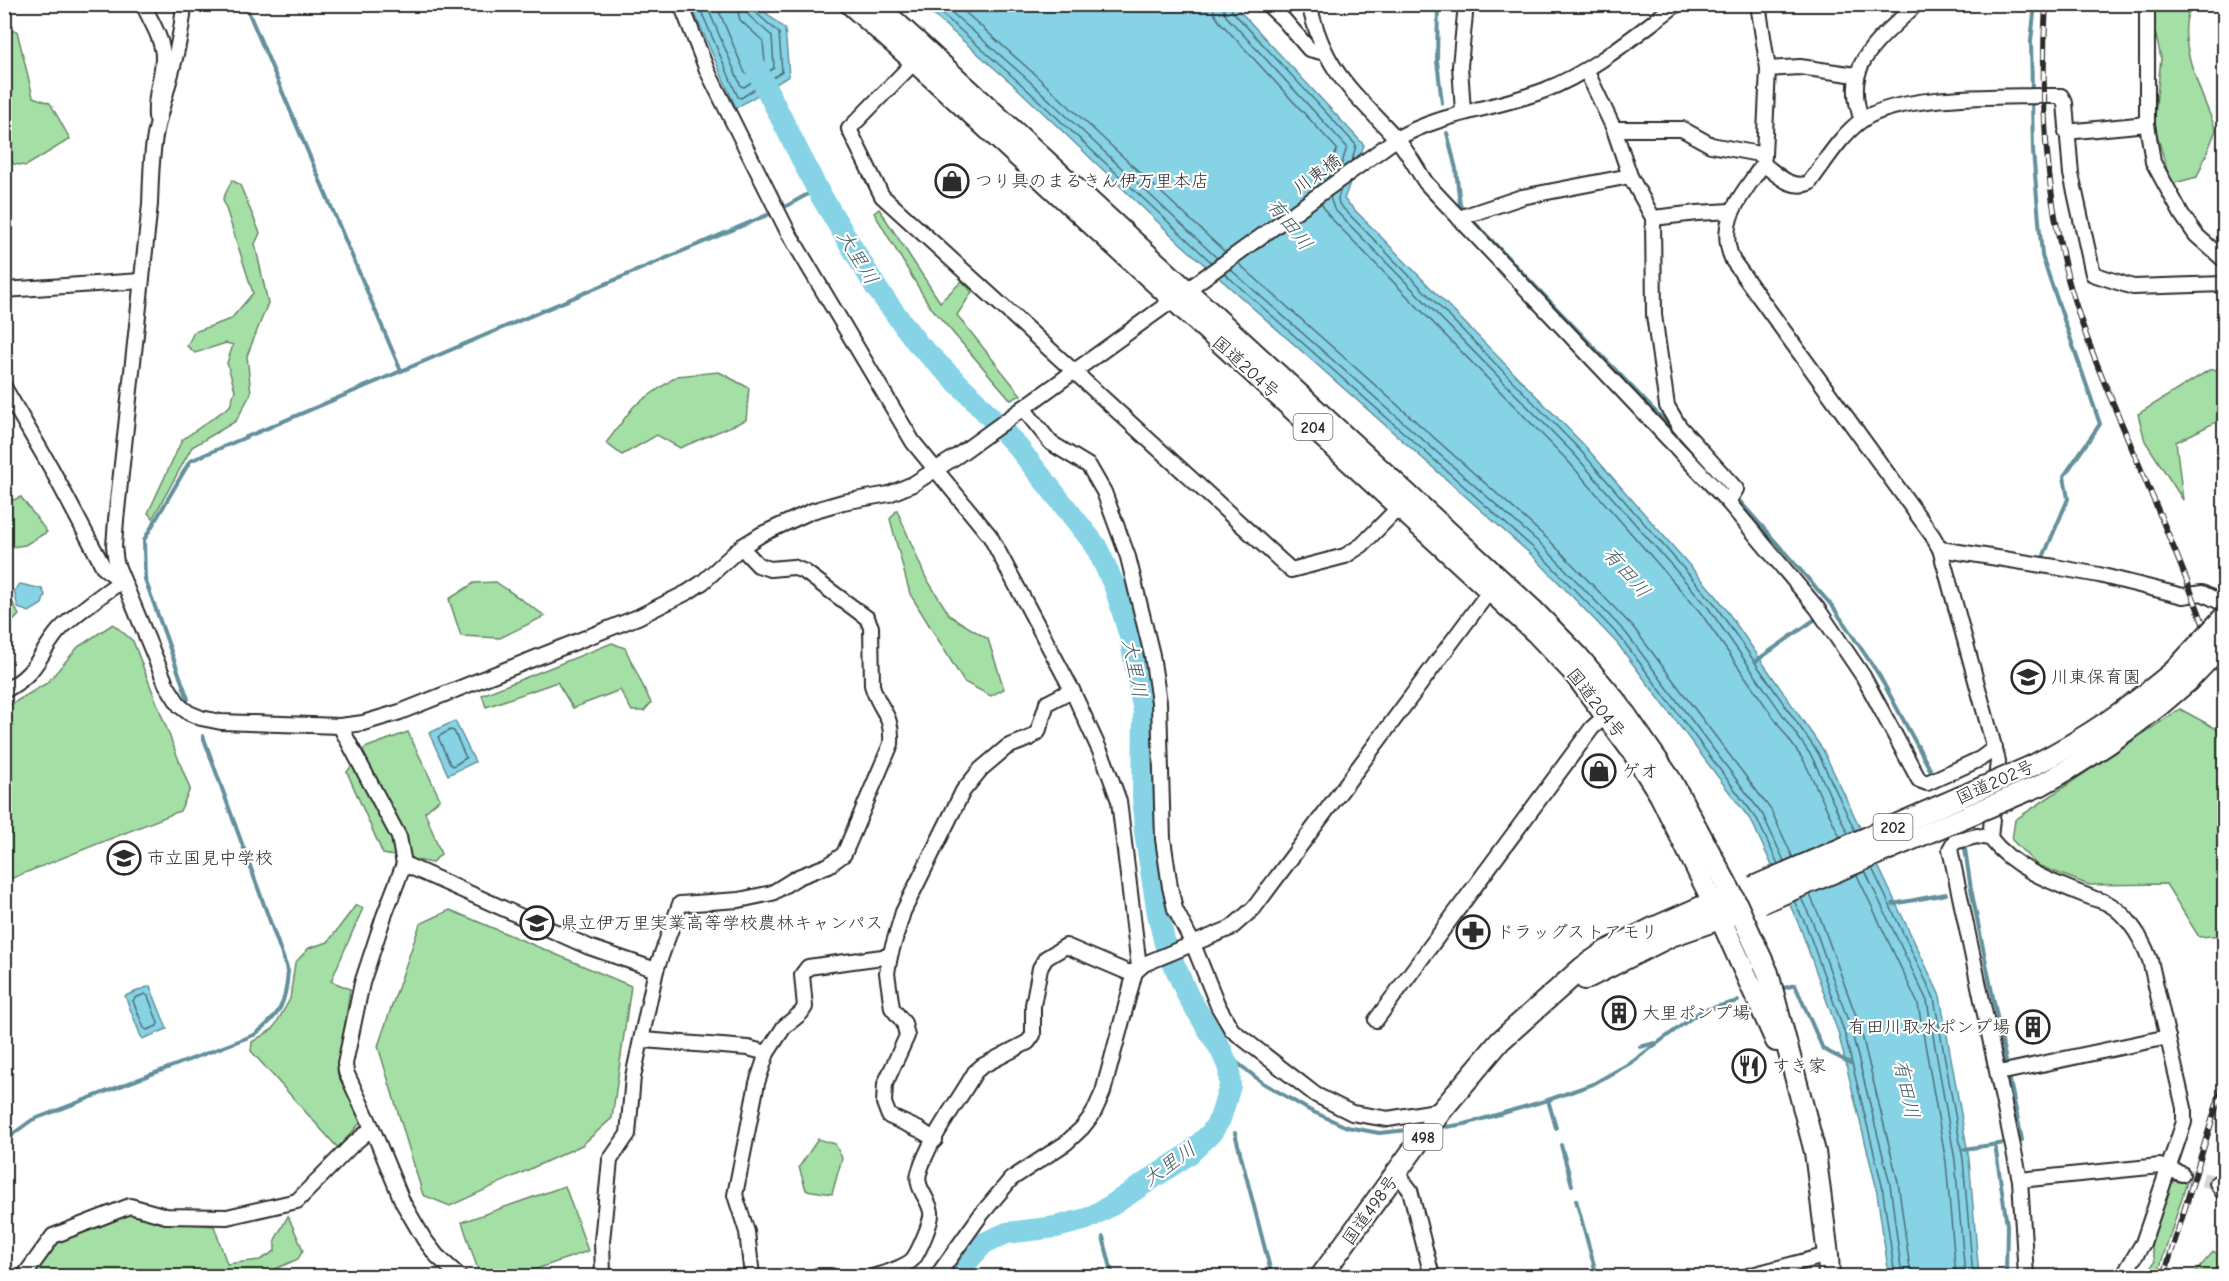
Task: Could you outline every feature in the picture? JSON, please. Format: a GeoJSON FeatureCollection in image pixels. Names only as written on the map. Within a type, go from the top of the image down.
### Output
{"type":"FeatureCollection","features":[{"type":"Feature","properties":{"kind":"highway","name":"国道204号"},"geometry":{"type":"LineString","coordinates":[[850,4],[920,56],[1494,585],[1537,634],[1612,710],[1671,780],[1736,903]]}},
{"type":"Feature","properties":{"kind":"highway","name":"国道204号"},"geometry":{"type":"LineString","coordinates":[[876,4],[920,56]]}},
{"type":"Feature","properties":{"kind":"highway","name":"国道202号"},"geometry":{"type":"LineString","coordinates":[[1717,910],[2041,785],[2078,765],[2154,711],[2224,617]]}},
{"type":"Feature","properties":{"kind":"highway","name":"国道202号"},"geometry":{"type":"LineString","coordinates":[[1757,895],[2070,747],[2180,677],[2224,643]]}},
{"type":"Feature","properties":{"kind":"highway","name":"国道204号"},"geometry":{"type":"LineString","coordinates":[[1612,710],[1660,795],[1717,910]]}},
{"type":"Feature","properties":{"kind":"highway"},"geometry":{"type":"LineString","coordinates":[[1736,903],[1768,973],[1815,1152],[1829,1276]]}},
{"type":"Feature","properties":{"kind":"highway"},"geometry":{"type":"LineString","coordinates":[[1717,910],[1762,1006],[1800,1100]]}},
{"type":"Feature","properties":{"kind":"highway","name":"国道498号"},"geometry":{"type":"LineString","coordinates":[[1321,1276],[1442,1110],[1500,1041],[1583,968],[1606,951],[1653,928],[1717,910]]}},
{"type":"Feature","properties":{"kind":"street"},"geometry":{"type":"LineString","coordinates":[[143,4],[160,42],[163,57],[154,101],[156,128]]}},
{"type":"Feature","properties":{"kind":"street"},"geometry":{"type":"LineString","coordinates":[[156,128],[176,59],[184,4]]}},
{"type":"Feature","properties":{"kind":"street"},"geometry":{"type":"LineString","coordinates":[[681,4],[707,70],[779,216],[914,442],[990,536],[1072,690],[1105,762],[1119,801],[1139,968],[1103,1092],[1093,1114],[1082,1128],[1066,1143],[1011,1179],[980,1216],[937,1276]]}},
{"type":"Feature","properties":{"kind":"street"},"geometry":{"type":"LineString","coordinates":[[1267,4],[1309,49],[1325,53]]}},
{"type":"Feature","properties":{"kind":"street"},"geometry":{"type":"LineString","coordinates":[[1309,4],[1314,27],[1325,53],[1339,76],[1426,183],[1466,216],[1646,416],[1728,502],[1817,608],[1863,676],[1919,780],[1927,783],[1980,759],[1995,748]]}},
{"type":"Feature","properties":{"kind":"street"},"geometry":{"type":"LineString","coordinates":[[1463,112],[1460,66],[1466,4]]}},
{"type":"Feature","properties":{"kind":"street"},"geometry":{"type":"LineString","coordinates":[[1758,4],[1767,69],[1763,159],[1731,211],[1726,228],[1726,246],[1733,261],[1940,549],[1998,761],[1990,838]]}},
{"type":"Feature","properties":{"kind":"street"},"geometry":{"type":"LineString","coordinates":[[1862,120],[1855,104],[1856,75],[1863,58],[1916,4]]}},
{"type":"Feature","properties":{"kind":"street"},"geometry":{"type":"LineString","coordinates":[[2147,4],[2147,124],[2153,162],[2182,215],[2196,235],[2224,260]]}},
{"type":"Feature","properties":{"kind":"street","name":"川東橋"},"geometry":{"type":"LineString","coordinates":[[156,128],[114,546],[116,563],[166,684],[180,706],[189,713],[221,722],[340,726],[363,723],[400,712],[638,617],[703,582],[741,547],[762,534],[812,511],[889,494],[913,484],[936,471],[1392,142],[1423,125],[1546,90],[1586,70],[1616,51],[1668,7]]}},
{"type":"Feature","properties":{"kind":"street"},"geometry":{"type":"LineString","coordinates":[[920,56],[849,129],[882,196],[1291,570],[1345,556],[1362,545],[1404,502]]}},
{"type":"Feature","properties":{"kind":"street"},"geometry":{"type":"LineString","coordinates":[[1767,69],[1800,68],[1856,75]]}},
{"type":"Feature","properties":{"kind":"street"},"geometry":{"type":"LineString","coordinates":[[1586,70],[1614,129],[1630,176],[1653,218],[1654,315],[1666,406],[1679,426],[1736,489],[1728,502]]}},
{"type":"Feature","properties":{"kind":"street"},"geometry":{"type":"LineString","coordinates":[[1614,129],[1682,129],[1711,145],[1763,159],[1792,185],[1802,186],[1809,183],[1843,138],[1862,120],[1883,109],[1940,100],[2061,96],[2065,103],[2071,174],[2093,274],[2133,287],[2224,284]]}},
{"type":"Feature","properties":{"kind":"street"},"geometry":{"type":"LineString","coordinates":[[2066,132],[2147,124]]}},
{"type":"Feature","properties":{"kind":"street"},"geometry":{"type":"LineString","coordinates":[[1466,216],[1522,197],[1630,176]]}},
{"type":"Feature","properties":{"kind":"street"},"geometry":{"type":"LineString","coordinates":[[1653,218],[1731,211]]}},
{"type":"Feature","properties":{"kind":"street"},"geometry":{"type":"LineString","coordinates":[[4,290],[141,281]]}},
{"type":"Feature","properties":{"kind":"street"},"geometry":{"type":"LineString","coordinates":[[4,387],[51,468],[104,568],[122,581],[57,632],[36,667],[22,682],[4,692]]}},
{"type":"Feature","properties":{"kind":"street"},"geometry":{"type":"LineString","coordinates":[[1646,416],[1666,406]]}},
{"type":"Feature","properties":{"kind":"street"},"geometry":{"type":"LineString","coordinates":[[1019,411],[1052,443],[1089,466],[1104,492],[1128,556],[1152,655],[1159,702],[1163,839],[1170,887],[1175,909],[1193,945],[1218,1006],[1232,1029],[1316,1095],[1352,1113],[1388,1119],[1442,1110]]}},
{"type":"Feature","properties":{"kind":"street"},"geometry":{"type":"LineString","coordinates":[[603,1276],[602,1241],[610,1160],[627,1134],[633,1077],[643,1040],[656,970],[680,904],[739,900],[772,893],[798,877],[829,865],[844,854],[891,744],[892,730],[872,685],[871,627],[867,618],[805,572],[793,567],[770,569],[758,565],[741,547]]}},
{"type":"Feature","properties":{"kind":"street"},"geometry":{"type":"LineString","coordinates":[[1940,549],[2098,575],[2183,596],[2202,593],[2224,604]]}},
{"type":"Feature","properties":{"kind":"street"},"geometry":{"type":"LineString","coordinates":[[875,1276],[912,1260],[929,1224],[931,1212],[918,1177],[935,1140],[975,1072],[1028,1042],[1033,1035],[1033,1005],[1040,968],[1046,958],[1066,946],[1127,972],[1231,928],[1254,908],[1494,585]]}},
{"type":"Feature","properties":{"kind":"street"},"geometry":{"type":"LineString","coordinates":[[935,1140],[920,1130],[889,1116],[884,1103],[885,1084],[907,1036],[904,1023],[892,1008],[887,974],[903,912],[963,791],[981,768],[1007,747],[1030,738],[1038,732],[1047,703],[1072,690]]}},
{"type":"Feature","properties":{"kind":"street"},"geometry":{"type":"LineString","coordinates":[[1376,1020],[1592,728],[1612,710]]}},
{"type":"Feature","properties":{"kind":"street"},"geometry":{"type":"LineString","coordinates":[[340,726],[399,837],[404,864],[362,983],[345,1064],[346,1072],[404,1203],[424,1239],[437,1256],[459,1276]]}},
{"type":"Feature","properties":{"kind":"street"},"geometry":{"type":"LineString","coordinates":[[2026,1276],[2020,1180],[2006,1071],[1950,849],[1954,842],[1977,836],[1990,838],[2000,850],[2033,874],[2095,899],[2106,901],[2115,907],[2143,942],[2151,960],[2184,1108],[2184,1122],[2175,1171],[2143,1242],[2123,1276]]}},
{"type":"Feature","properties":{"kind":"street"},"geometry":{"type":"LineString","coordinates":[[404,864],[589,947],[656,970]]}},
{"type":"Feature","properties":{"kind":"street"},"geometry":{"type":"LineString","coordinates":[[752,1276],[747,1232],[735,1195],[757,1083],[767,1053],[784,1027],[805,1007],[802,975],[808,967],[890,956]]}},
{"type":"Feature","properties":{"kind":"street"},"geometry":{"type":"LineString","coordinates":[[2006,1071],[2168,1037]]}},
{"type":"Feature","properties":{"kind":"street"},"geometry":{"type":"LineString","coordinates":[[643,1040],[748,1048],[767,1053]]}},
{"type":"Feature","properties":{"kind":"street"},"geometry":{"type":"LineString","coordinates":[[24,1276],[53,1236],[130,1206],[166,1216],[227,1216],[297,1201],[372,1128]]}},
{"type":"Feature","properties":{"kind":"street"},"geometry":{"type":"LineString","coordinates":[[2020,1180],[2160,1166],[2175,1171]]}},
{"type":"Feature","properties":{"kind":"street"},"geometry":{"type":"LineString","coordinates":[[1397,1173],[1410,1190],[1432,1276]]}},
{"type":"Feature","properties":{"kind":"street"},"geometry":{"type":"LineString","coordinates":[[1748,1276],[1828,1255]]}},
{"type":"Feature","properties":{"kind":"street"},"geometry":{"type":"LineString","coordinates":[[817,1276],[831,1276]]}},
{"type":"Feature","properties":{"kind":"green space"},"geometry":{"type":"Polygon","coordinates":[[[2158,5],[2192,5],[2187,18],[2188,50],[2198,85],[2216,130],[2197,177],[2171,184],[2154,124],[2161,58],[2152,18],[2158,5]]]}},
{"type":"Feature","properties":{"kind":"green space"},"geometry":{"type":"Polygon","coordinates":[[[5,23],[7,31],[17,31],[33,97],[50,103],[70,139],[26,166],[14,164],[5,154],[5,23]]]}},
{"type":"Feature","properties":{"kind":"green space"},"geometry":{"type":"Polygon","coordinates":[[[232,180],[240,185],[260,233],[255,244],[268,303],[247,356],[251,393],[236,421],[192,447],[153,518],[148,513],[182,440],[230,406],[235,390],[227,363],[233,345],[226,343],[195,353],[187,346],[194,332],[231,319],[253,293],[223,199],[232,180]]]}},
{"type":"Feature","properties":{"kind":"green space"},"geometry":{"type":"Polygon","coordinates":[[[879,209],[940,302],[962,281],[972,292],[957,315],[1021,395],[1011,400],[929,305],[874,213],[879,209]]]}},
{"type":"Feature","properties":{"kind":"green space"},"geometry":{"type":"Polygon","coordinates":[[[2224,369],[2224,418],[2176,442],[2183,500],[2145,441],[2138,414],[2209,370],[2224,369]]]}},
{"type":"Feature","properties":{"kind":"green space"},"geometry":{"type":"Polygon","coordinates":[[[719,372],[749,388],[746,420],[680,448],[657,435],[622,455],[606,443],[634,406],[677,376],[719,372]]]}},
{"type":"Feature","properties":{"kind":"green space"},"geometry":{"type":"Polygon","coordinates":[[[21,497],[47,532],[25,545],[5,548],[5,503],[21,497]]]}},
{"type":"Feature","properties":{"kind":"green space"},"geometry":{"type":"Polygon","coordinates":[[[897,510],[925,576],[950,616],[988,639],[1004,689],[991,696],[964,682],[910,594],[890,519],[897,510]]]}},
{"type":"Feature","properties":{"kind":"green space"},"geometry":{"type":"Polygon","coordinates":[[[496,582],[545,616],[500,638],[461,636],[449,599],[474,583],[496,582]]]}},
{"type":"Feature","properties":{"kind":"green space"},"geometry":{"type":"Polygon","coordinates":[[[4,585],[19,615],[5,629],[4,629],[4,585]]]}},
{"type":"Feature","properties":{"kind":"green space"},"geometry":{"type":"Polygon","coordinates":[[[113,624],[133,641],[190,789],[180,811],[5,881],[5,708],[47,683],[78,647],[113,624]]]}},
{"type":"Feature","properties":{"kind":"green space"},"geometry":{"type":"Polygon","coordinates":[[[612,643],[625,648],[651,703],[644,711],[632,711],[620,690],[573,708],[557,682],[486,707],[482,695],[612,643]]]}},
{"type":"Feature","properties":{"kind":"green space"},"geometry":{"type":"Polygon","coordinates":[[[2180,709],[2217,729],[2224,753],[2224,935],[2199,937],[2166,884],[2089,885],[2037,865],[2012,840],[2015,820],[2180,709]]]}},
{"type":"Feature","properties":{"kind":"green space"},"geometry":{"type":"Polygon","coordinates":[[[408,732],[440,799],[425,812],[441,854],[432,863],[383,854],[347,772],[365,748],[408,732]]]}},
{"type":"Feature","properties":{"kind":"green space"},"geometry":{"type":"Polygon","coordinates":[[[356,905],[363,908],[331,981],[350,989],[339,1068],[361,1122],[338,1148],[251,1051],[252,1042],[273,1029],[290,999],[295,963],[309,948],[328,942],[356,905]]]}},
{"type":"Feature","properties":{"kind":"green space"},"geometry":{"type":"Polygon","coordinates":[[[450,910],[631,986],[612,1118],[582,1145],[450,1206],[423,1195],[378,1046],[420,924],[450,910]]]}},
{"type":"Feature","properties":{"kind":"green space"},"geometry":{"type":"Polygon","coordinates":[[[818,1139],[835,1144],[842,1158],[832,1194],[806,1190],[799,1167],[818,1139]]]}},
{"type":"Feature","properties":{"kind":"green space"},"geometry":{"type":"Polygon","coordinates":[[[2170,1181],[2187,1182],[2157,1276],[2146,1276],[2155,1261],[2151,1245],[2170,1181]]]}},
{"type":"Feature","properties":{"kind":"green space"},"geometry":{"type":"Polygon","coordinates":[[[565,1186],[588,1251],[516,1276],[480,1276],[462,1222],[565,1186]]]}},
{"type":"Feature","properties":{"kind":"green space"},"geometry":{"type":"Polygon","coordinates":[[[130,1214],[171,1222],[214,1226],[227,1264],[260,1260],[275,1251],[275,1240],[288,1216],[303,1250],[298,1259],[271,1271],[273,1276],[32,1276],[58,1241],[130,1214]]]}},
{"type":"Feature","properties":{"kind":"green space"},"geometry":{"type":"Polygon","coordinates":[[[2213,1252],[2224,1254],[2224,1273],[2221,1276],[2192,1276],[2213,1252]]]}},
{"type":"Feature","properties":{"kind":"water"},"geometry":{"type":"Polygon","coordinates":[[[691,5],[757,5],[785,29],[789,76],[736,108],[691,5]]]}},
{"type":"Feature","properties":{"kind":"water","name":"有田川"},"geometry":{"type":"Polygon","coordinates":[[[922,5],[1234,5],[1364,145],[1344,199],[1584,445],[1718,598],[1823,750],[1940,996],[1969,1159],[1979,1276],[1889,1276],[1876,1186],[1838,1032],[1800,927],[1752,822],[1617,643],[1535,558],[1181,244],[1016,87],[922,5]]]}},
{"type":"Feature","properties":{"kind":"water"},"geometry":{"type":"Polygon","coordinates":[[[20,584],[42,589],[45,595],[42,604],[29,612],[18,608],[14,591],[20,584]]]}},
{"type":"Feature","properties":{"kind":"water"},"geometry":{"type":"Polygon","coordinates":[[[455,721],[475,762],[448,775],[429,733],[455,721]]]}},
{"type":"Feature","properties":{"kind":"water"},"geometry":{"type":"Polygon","coordinates":[[[150,986],[167,1029],[142,1039],[125,996],[150,986]]]}},
{"type":"Feature","properties":{"kind":"waterway"},"geometry":{"type":"LineString","coordinates":[[245,4],[401,371]]}},
{"type":"Feature","properties":{"kind":"waterway"},"geometry":{"type":"LineString","coordinates":[[1438,4],[1437,61],[1442,103]]}},
{"type":"Feature","properties":{"kind":"waterway"},"geometry":{"type":"LineString","coordinates":[[2032,92],[2031,41],[2035,4]]}},
{"type":"Feature","properties":{"kind":"waterway","name":"大里川"},"geometry":{"type":"LineString","coordinates":[[753,62],[817,189],[877,289],[918,344],[971,396],[1017,446],[1096,546],[1115,587],[1130,636],[1144,712],[1145,832],[1165,944],[1188,996],[1221,1050],[1229,1068],[1230,1086],[1220,1119],[1211,1133],[1189,1154],[1087,1219],[1056,1227],[1007,1233],[984,1243],[954,1276]]}},
{"type":"Feature","properties":{"kind":"waterway"},"geometry":{"type":"LineString","coordinates":[[2032,99],[2033,151],[2042,256],[2100,424],[2064,476],[2068,499],[2044,555]]}},
{"type":"Feature","properties":{"kind":"waterway"},"geometry":{"type":"LineString","coordinates":[[1447,133],[1456,169],[1460,205],[1466,213]]}},
{"type":"Feature","properties":{"kind":"waterway"},"geometry":{"type":"LineString","coordinates":[[781,209],[817,189]]}},
{"type":"Feature","properties":{"kind":"waterway"},"geometry":{"type":"LineString","coordinates":[[188,699],[145,579],[144,540],[190,461],[772,213]]}},
{"type":"Feature","properties":{"kind":"waterway"},"geometry":{"type":"LineString","coordinates":[[1471,219],[1692,450]]}},
{"type":"Feature","properties":{"kind":"waterway"},"geometry":{"type":"LineString","coordinates":[[1736,497],[1833,607],[1879,675],[1931,771]]}},
{"type":"Feature","properties":{"kind":"waterway"},"geometry":{"type":"LineString","coordinates":[[1756,661],[1814,620]]}},
{"type":"Feature","properties":{"kind":"waterway"},"geometry":{"type":"LineString","coordinates":[[4,1149],[14,1133],[32,1120],[254,1035],[276,1015],[280,1008],[286,992],[288,971],[203,736]]}},
{"type":"Feature","properties":{"kind":"waterway"},"geometry":{"type":"LineString","coordinates":[[1965,849],[1971,889],[2022,1140],[2017,1141]]}},
{"type":"Feature","properties":{"kind":"waterway"},"geometry":{"type":"LineString","coordinates":[[1893,904],[1946,894]]}},
{"type":"Feature","properties":{"kind":"waterway"},"geometry":{"type":"LineString","coordinates":[[1784,988],[1795,985],[1823,1049],[1850,1063]]}},
{"type":"Feature","properties":{"kind":"waterway"},"geometry":{"type":"LineString","coordinates":[[1446,1127],[1465,1124],[1548,1100],[1593,1084],[1632,1062],[1701,1011],[1738,1001]]}},
{"type":"Feature","properties":{"kind":"waterway"},"geometry":{"type":"LineString","coordinates":[[1640,1047],[1655,1043]]}},
{"type":"Feature","properties":{"kind":"waterway"},"geometry":{"type":"LineString","coordinates":[[1221,1050],[1263,1083],[1309,1110],[1347,1127],[1379,1133],[1418,1129]]}},
{"type":"Feature","properties":{"kind":"waterway"},"geometry":{"type":"LineString","coordinates":[[1548,1100],[1556,1128]]}},
{"type":"Feature","properties":{"kind":"waterway"},"geometry":{"type":"LineString","coordinates":[[1235,1133],[1272,1276]]}},
{"type":"Feature","properties":{"kind":"waterway"},"geometry":{"type":"LineString","coordinates":[[1964,1149],[2005,1143]]}},
{"type":"Feature","properties":{"kind":"waterway"},"geometry":{"type":"LineString","coordinates":[[1995,1144],[2007,1225],[2006,1276]]}},
{"type":"Feature","properties":{"kind":"waterway"},"geometry":{"type":"LineString","coordinates":[[1561,1145],[1572,1185]]}},
{"type":"Feature","properties":{"kind":"waterway"},"geometry":{"type":"LineString","coordinates":[[1576,1200],[1597,1276]]}},
{"type":"Feature","properties":{"kind":"waterway"},"geometry":{"type":"LineString","coordinates":[[1103,1237],[1113,1276]]}},
{"type":"Feature","properties":{"kind":"tunnel"},"geometry":{"type":"LineString","coordinates":[[2182,1174],[2217,1183]]}},
{"type":"Feature","properties":{"kind":"railway"},"geometry":{"type":"LineString","coordinates":[[2046,4],[2044,39],[2046,143],[2054,211],[2068,279],[2090,345],[2182,568],[2224,685]]}},
{"type":"Feature","properties":{"kind":"railway"},"geometry":{"type":"LineString","coordinates":[[2164,1276],[2224,1081]]}},
{"type":"Feature","properties":{"kind":"place","name":"つり具のまるきん伊万里本店"},"geometry":{"type":"Point","coordinates":[952,181]}},
{"type":"Feature","properties":{"kind":"place","name":"川東保育園"},"geometry":{"type":"Point","coordinates":[2028,677]}},
{"type":"Feature","properties":{"kind":"place","name":"ゲオ"},"geometry":{"type":"Point","coordinates":[1599,771]}},
{"type":"Feature","properties":{"kind":"place","name":"市立国見中学校"},"geometry":{"type":"Point","coordinates":[124,858]}},
{"type":"Feature","properties":{"kind":"place","name":"県立伊万里実業高等学校農林キャンパス"},"geometry":{"type":"Point","coordinates":[537,923]}},
{"type":"Feature","properties":{"kind":"place","name":"ドラッグストアモリ"},"geometry":{"type":"Point","coordinates":[1473,932]}},
{"type":"Feature","properties":{"kind":"place","name":"大里ポンプ場"},"geometry":{"type":"Point","coordinates":[1619,1013]}},
{"type":"Feature","properties":{"kind":"place","name":"有田川取水ポンプ場"},"geometry":{"type":"Point","coordinates":[2033,1027]}},
{"type":"Feature","properties":{"kind":"place","name":"すき家"},"geometry":{"type":"Point","coordinates":[1749,1066]}}]}
